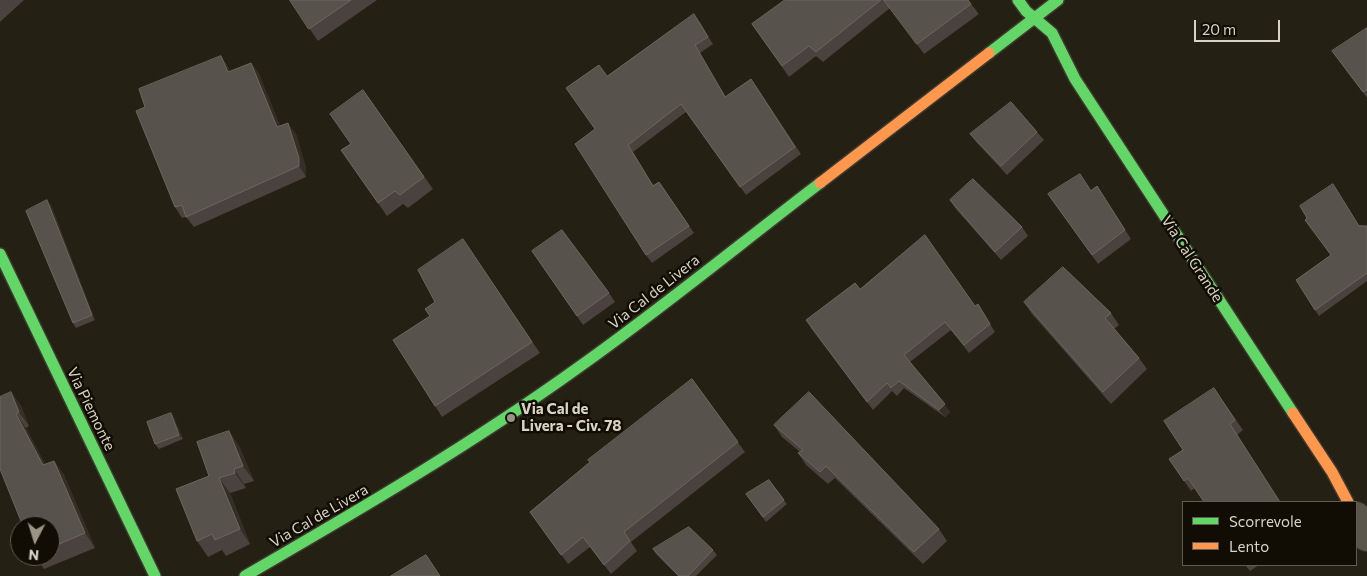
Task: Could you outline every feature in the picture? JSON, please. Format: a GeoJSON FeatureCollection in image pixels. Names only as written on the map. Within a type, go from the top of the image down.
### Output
{"type":"FeatureCollection","features":[{"type":"Feature","properties":{"kind":"street","name":"Via Cal Grande"},"geometry":{"type":"LineString","coordinates":[[1018,0],[1023,9],[1034,19],[1044,24],[1052,34],[1075,79],[1326,464],[1347,501]]}},
{"type":"Feature","properties":{"kind":"street","name":"Via Cal de Livera"},"geometry":{"type":"LineString","coordinates":[[245,576],[434,465],[580,367],[1058,0]]}},
{"type":"Feature","properties":{"kind":"street","name":"Via Piemonte"},"geometry":{"type":"LineString","coordinates":[[0,254],[156,576]]}},
{"type":"Feature","properties":{"kind":"street"},"geometry":{"type":"LineString","coordinates":[[1357,518],[1367,537]]}},
{"type":"Feature","properties":{"kind":"building"},"geometry":{"type":"Polygon","coordinates":[[[290,0],[351,0],[309,29],[290,0]]]}},
{"type":"Feature","properties":{"kind":"building"},"geometry":{"type":"Polygon","coordinates":[[[785,0],[881,0],[816,52],[809,46],[782,66],[752,24],[785,0]]]}},
{"type":"Feature","properties":{"kind":"building"},"geometry":{"type":"Polygon","coordinates":[[[884,0],[968,0],[971,4],[917,44],[884,0]]]}},
{"type":"Feature","properties":{"kind":"building"},"geometry":{"type":"Polygon","coordinates":[[[694,14],[708,37],[695,45],[725,97],[751,79],[795,147],[740,187],[681,104],[628,145],[653,186],[659,182],[689,226],[646,255],[575,144],[595,129],[566,88],[599,65],[607,76],[694,14]]]}},
{"type":"Feature","properties":{"kind":"building"},"geometry":{"type":"Polygon","coordinates":[[[1367,28],[1367,90],[1363,92],[1332,51],[1367,28]]]}},
{"type":"Feature","properties":{"kind":"building"},"geometry":{"type":"Polygon","coordinates":[[[221,56],[228,72],[251,63],[277,127],[288,123],[299,158],[299,166],[186,217],[182,205],[175,207],[136,111],[145,107],[139,89],[221,56]]]}},
{"type":"Feature","properties":{"kind":"building"},"geometry":{"type":"Polygon","coordinates":[[[363,90],[424,177],[400,195],[395,191],[378,203],[341,150],[351,144],[330,114],[363,90]]]}},
{"type":"Feature","properties":{"kind":"building"},"geometry":{"type":"Polygon","coordinates":[[[1011,102],[1037,132],[1001,166],[970,134],[1011,102]]]}},
{"type":"Feature","properties":{"kind":"building"},"geometry":{"type":"Polygon","coordinates":[[[1080,174],[1091,191],[1097,186],[1125,230],[1092,255],[1048,194],[1080,174]]]}},
{"type":"Feature","properties":{"kind":"building"},"geometry":{"type":"Polygon","coordinates":[[[973,179],[1022,227],[995,252],[950,200],[973,179]]]}},
{"type":"Feature","properties":{"kind":"building"},"geometry":{"type":"Polygon","coordinates":[[[1333,184],[1359,226],[1367,226],[1367,273],[1315,310],[1296,280],[1331,255],[1305,220],[1307,218],[1300,206],[1333,184]]]}},
{"type":"Feature","properties":{"kind":"building"},"geometry":{"type":"Polygon","coordinates":[[[47,200],[92,315],[73,323],[26,211],[47,200]]]}},
{"type":"Feature","properties":{"kind":"building"},"geometry":{"type":"Polygon","coordinates":[[[562,230],[609,293],[577,316],[532,251],[562,230]]]}},
{"type":"Feature","properties":{"kind":"building"},"geometry":{"type":"Polygon","coordinates":[[[925,235],[975,306],[978,304],[990,324],[964,345],[945,322],[904,355],[945,404],[939,410],[899,381],[891,388],[887,383],[867,402],[806,320],[855,283],[860,289],[925,235]]]}},
{"type":"Feature","properties":{"kind":"building"},"geometry":{"type":"Polygon","coordinates":[[[463,239],[532,342],[435,406],[393,340],[430,316],[425,309],[435,302],[418,270],[463,239]]]}},
{"type":"Feature","properties":{"kind":"building"},"geometry":{"type":"Polygon","coordinates":[[[1063,267],[1111,313],[1105,318],[1139,358],[1103,392],[1024,302],[1063,267]]]}},
{"type":"Feature","properties":{"kind":"building"},"geometry":{"type":"Polygon","coordinates":[[[692,379],[738,442],[624,532],[630,541],[604,565],[583,537],[561,555],[530,512],[590,462],[588,460],[692,379]]]}},
{"type":"Feature","properties":{"kind":"building"},"geometry":{"type":"Polygon","coordinates":[[[1214,388],[1235,420],[1230,424],[1279,501],[1203,501],[1188,478],[1184,481],[1169,459],[1183,450],[1164,421],[1214,388]]]}},
{"type":"Feature","properties":{"kind":"building"},"geometry":{"type":"Polygon","coordinates":[[[11,392],[19,412],[16,414],[43,465],[54,461],[85,533],[60,544],[60,516],[19,516],[0,469],[0,397],[11,392]]]}},
{"type":"Feature","properties":{"kind":"building"},"geometry":{"type":"Polygon","coordinates":[[[809,392],[939,529],[914,552],[826,466],[820,472],[798,453],[803,450],[774,425],[809,392]]]}},
{"type":"Feature","properties":{"kind":"building"},"geometry":{"type":"Polygon","coordinates":[[[171,413],[179,435],[155,444],[147,422],[171,413]]]}},
{"type":"Feature","properties":{"kind":"building"},"geometry":{"type":"Polygon","coordinates":[[[229,431],[243,466],[234,469],[235,473],[219,478],[240,529],[215,540],[212,534],[197,541],[176,489],[209,476],[197,442],[229,431]]]}},
{"type":"Feature","properties":{"kind":"building"},"geometry":{"type":"Polygon","coordinates":[[[769,480],[784,500],[763,517],[746,494],[769,480]]]}},
{"type":"Feature","properties":{"kind":"building"},"geometry":{"type":"Polygon","coordinates":[[[689,527],[713,550],[688,576],[679,576],[653,549],[689,527]]]}},
{"type":"Feature","properties":{"kind":"building"},"geometry":{"type":"Polygon","coordinates":[[[426,555],[440,576],[391,576],[426,555]]]}},
{"type":"Feature","properties":{"kind":"traffic: fast"},"geometry":{"type":"LineString","coordinates":[[1018,0],[1026,11],[1052,33],[1075,79],[1293,413]]}},
{"type":"Feature","properties":{"kind":"traffic: fast"},"geometry":{"type":"LineString","coordinates":[[989,53],[1058,0]]}},
{"type":"Feature","properties":{"kind":"traffic: fast"},"geometry":{"type":"LineString","coordinates":[[245,576],[415,476],[539,395],[640,322],[820,183]]}},
{"type":"Feature","properties":{"kind":"traffic: fast"},"geometry":{"type":"LineString","coordinates":[[0,254],[155,576]]}},
{"type":"Feature","properties":{"kind":"traffic: slow"},"geometry":{"type":"LineString","coordinates":[[820,183],[989,53]]}},
{"type":"Feature","properties":{"kind":"traffic: slow"},"geometry":{"type":"LineString","coordinates":[[1293,413],[1332,472],[1347,501]]}},
{"type":"Feature","properties":{"kind":"place","name":"Via Cal de Livera - Civ. 78"},"geometry":{"type":"Point","coordinates":[511,418]}}]}
